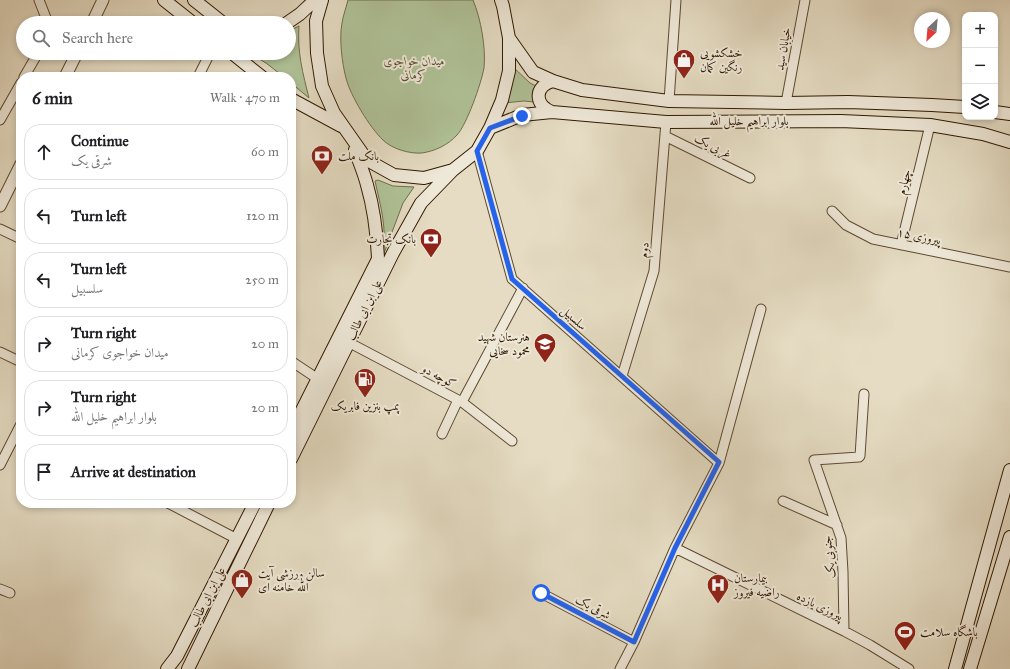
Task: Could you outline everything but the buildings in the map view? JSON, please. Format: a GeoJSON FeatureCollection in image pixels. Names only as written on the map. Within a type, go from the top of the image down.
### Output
{"type":"FeatureCollection","features":[{"type":"Feature","properties":{"kind":"main road"},"geometry":{"type":"LineString","coordinates":[[164,0],[185,16]]}},
{"type":"Feature","properties":{"kind":"main road"},"geometry":{"type":"LineString","coordinates":[[194,0],[214,16]]}},
{"type":"Feature","properties":{"kind":"main road"},"geometry":{"type":"LineString","coordinates":[[296,17],[315,0]]}},
{"type":"Feature","properties":{"kind":"main road"},"geometry":{"type":"LineString","coordinates":[[322,0],[316,21],[316,53],[322,86],[334,113],[367,160],[394,175],[424,178],[453,170],[477,151],[490,128],[502,100],[509,71],[508,38],[501,0]]}},
{"type":"Feature","properties":{"kind":"main road","name":"بلوار ابراهیم خلیل الله"},"geometry":{"type":"LineString","coordinates":[[508,38],[533,72],[553,81],[582,90],[670,101],[786,103],[848,102],[962,107]]}},
{"type":"Feature","properties":{"kind":"main road"},"geometry":{"type":"LineString","coordinates":[[241,60],[256,72]]}},
{"type":"Feature","properties":{"kind":"main road"},"geometry":{"type":"LineString","coordinates":[[552,112],[545,109],[540,103],[538,96],[540,88],[546,83],[553,81]]}},
{"type":"Feature","properties":{"kind":"main road"},"geometry":{"type":"LineString","coordinates":[[296,102],[347,132]]}},
{"type":"Feature","properties":{"kind":"main road","name":"بلوار ابراهیم خلیل الله"},"geometry":{"type":"LineString","coordinates":[[490,128],[522,116],[552,112],[666,122],[841,121],[930,125],[983,134],[1010,142]]}},
{"type":"Feature","properties":{"kind":"main road"},"geometry":{"type":"LineString","coordinates":[[998,112],[1010,114]]}},
{"type":"Feature","properties":{"kind":"main road","name":"علی ابن ابی طالب"},"geometry":{"type":"LineString","coordinates":[[296,422],[378,259],[377,237],[367,185],[347,132]]}},
{"type":"Feature","properties":{"kind":"main road","name":"علی ابن ابی طالب"},"geometry":{"type":"LineString","coordinates":[[296,449],[392,253],[421,203],[453,170]]}},
{"type":"Feature","properties":{"kind":"main road"},"geometry":{"type":"LineString","coordinates":[[955,669],[1010,470]]}},
{"type":"Feature","properties":{"kind":"main road","name":"علی ابن ابی طالب"},"geometry":{"type":"LineString","coordinates":[[167,669],[177,656],[252,508]]}},
{"type":"Feature","properties":{"kind":"main road","name":"علی ابن ابی طالب"},"geometry":{"type":"LineString","coordinates":[[188,669],[267,508]]}},
{"type":"Feature","properties":{"kind":"main road"},"geometry":{"type":"LineString","coordinates":[[970,669],[1010,537]]}},
{"type":"Feature","properties":{"kind":"street"},"geometry":{"type":"LineString","coordinates":[[38,0],[45,16]]}},
{"type":"Feature","properties":{"kind":"street"},"geometry":{"type":"LineString","coordinates":[[95,16],[103,0]]}},
{"type":"Feature","properties":{"kind":"street"},"geometry":{"type":"LineString","coordinates":[[670,101],[676,0]]}},
{"type":"Feature","properties":{"kind":"street","name":"خیابان سید"},"geometry":{"type":"LineString","coordinates":[[786,103],[805,0]]}},
{"type":"Feature","properties":{"kind":"street"},"geometry":{"type":"LineString","coordinates":[[27,72],[34,60]]}},
{"type":"Feature","properties":{"kind":"street"},"geometry":{"type":"LineString","coordinates":[[68,72],[74,60]]}},
{"type":"Feature","properties":{"kind":"street"},"geometry":{"type":"LineString","coordinates":[[200,72],[206,60]]}},
{"type":"Feature","properties":{"kind":"street"},"geometry":{"type":"LineString","coordinates":[[0,120],[16,92]]}},
{"type":"Feature","properties":{"kind":"street","name":"دوم"},"geometry":{"type":"LineString","coordinates":[[622,376],[654,271],[666,122]]}},
{"type":"Feature","properties":{"kind":"street","name":"چهارم"},"geometry":{"type":"LineString","coordinates":[[901,245],[930,125]]}},
{"type":"Feature","properties":{"kind":"street","name":"غربی یک"},"geometry":{"type":"LineString","coordinates":[[665,136],[750,178]]}},
{"type":"Feature","properties":{"kind":"street","name":"سلسبیل"},"geometry":{"type":"LineString","coordinates":[[477,151],[512,279],[719,462]]}},
{"type":"Feature","properties":{"kind":"street"},"geometry":{"type":"LineString","coordinates":[[0,206],[16,174]]}},
{"type":"Feature","properties":{"kind":"street","name":"پیروزی ۱۵"},"geometry":{"type":"LineString","coordinates":[[832,211],[846,225],[873,239],[1010,267]]}},
{"type":"Feature","properties":{"kind":"street"},"geometry":{"type":"LineString","coordinates":[[0,229],[16,237]]}},
{"type":"Feature","properties":{"kind":"street"},"geometry":{"type":"LineString","coordinates":[[442,434],[523,288]]}},
{"type":"Feature","properties":{"kind":"street"},"geometry":{"type":"LineString","coordinates":[[620,669],[634,642],[675,548],[719,462],[761,309]]}},
{"type":"Feature","properties":{"kind":"street","name":"کوچه دو"},"geometry":{"type":"LineString","coordinates":[[348,342],[460,401],[512,441]]}},
{"type":"Feature","properties":{"kind":"street"},"geometry":{"type":"LineString","coordinates":[[0,352],[16,360]]}},
{"type":"Feature","properties":{"kind":"street"},"geometry":{"type":"LineString","coordinates":[[296,364],[318,379]]}},
{"type":"Feature","properties":{"kind":"street","name":"جنوبی یک"},"geometry":{"type":"LineString","coordinates":[[844,631],[841,538],[814,460],[859,457],[861,453],[864,394]]}},
{"type":"Feature","properties":{"kind":"street"},"geometry":{"type":"LineString","coordinates":[[0,465],[16,434]]}},
{"type":"Feature","properties":{"kind":"street"},"geometry":{"type":"LineString","coordinates":[[784,501],[837,525]]}},
{"type":"Feature","properties":{"kind":"street"},"geometry":{"type":"LineString","coordinates":[[178,508],[237,539]]}},
{"type":"Feature","properties":{"kind":"street","name":"پیروزی یازده"},"geometry":{"type":"LineString","coordinates":[[675,548],[844,631],[910,669]]}},
{"type":"Feature","properties":{"kind":"street"},"geometry":{"type":"LineString","coordinates":[[0,589],[10,593]]}},
{"type":"Feature","properties":{"kind":"street","name":"شرقی یک"},"geometry":{"type":"LineString","coordinates":[[541,593],[634,642]]}},
{"type":"Feature","properties":{"kind":"green space","name":"میدان خواجوی کرمانی"},"geometry":{"type":"Polygon","coordinates":[[[348,0],[473,0],[482,34],[484,68],[477,93],[465,122],[461,130],[450,142],[427,152],[407,152],[391,146],[372,128],[361,111],[348,85],[343,65],[341,51],[341,29],[348,0]]]}},
{"type":"Feature","properties":{"kind":"green space"},"geometry":{"type":"Polygon","coordinates":[[[299,26],[300,54],[309,98],[296,87],[296,72],[278,72],[261,60],[296,60],[296,28],[299,26]]]}},
{"type":"Feature","properties":{"kind":"green space"},"geometry":{"type":"Polygon","coordinates":[[[513,67],[530,83],[538,87],[533,94],[534,102],[524,101],[504,103],[513,67]]]}},
{"type":"Feature","properties":{"kind":"green space"},"geometry":{"type":"Polygon","coordinates":[[[378,180],[393,186],[414,187],[403,203],[383,256],[384,227],[375,181],[378,180]]]}},
{"type":"Feature","properties":{"kind":"place","name":"خشکشویی رنگین کمان"},"geometry":{"type":"Point","coordinates":[684,80]}},
{"type":"Feature","properties":{"kind":"place","name":"بانک ملت"},"geometry":{"type":"Point","coordinates":[322,176]}},
{"type":"Feature","properties":{"kind":"place","name":"بانک تجارت"},"geometry":{"type":"Point","coordinates":[431,258]}},
{"type":"Feature","properties":{"kind":"place","name":"هنرستان شهید محمود سخایی"},"geometry":{"type":"Point","coordinates":[545,364]}},
{"type":"Feature","properties":{"kind":"place","name":"پمپ بنزین فابریک"},"geometry":{"type":"Point","coordinates":[365,398]}},
{"type":"Feature","properties":{"kind":"place","name":"سالن ورزشى آیت الله خامنه اى"},"geometry":{"type":"Point","coordinates":[242,600]}},
{"type":"Feature","properties":{"kind":"place","name":"بیمارستان راضیه فیروز"},"geometry":{"type":"Point","coordinates":[718,604]}},
{"type":"Feature","properties":{"kind":"place","name":"باشگاه سلامت"},"geometry":{"type":"Point","coordinates":[905,652]}},
{"type":"Feature","properties":{"kind":"route"},"geometry":{"type":"LineString","coordinates":[[522,116],[490,128],[477,151],[512,279],[719,462],[675,548],[634,642],[541,593]]}}]}
